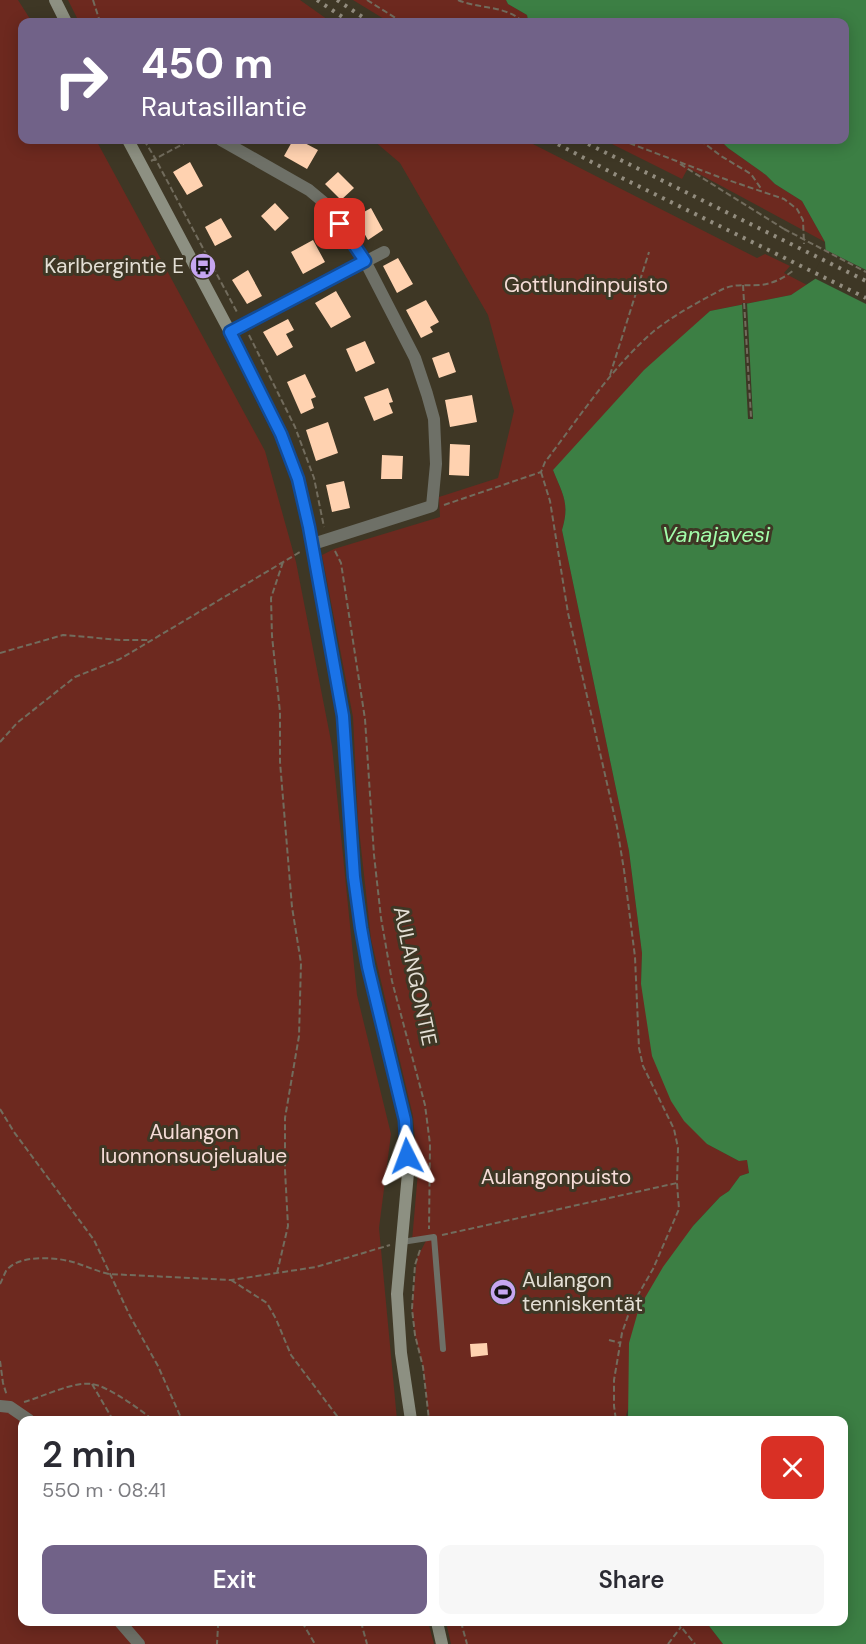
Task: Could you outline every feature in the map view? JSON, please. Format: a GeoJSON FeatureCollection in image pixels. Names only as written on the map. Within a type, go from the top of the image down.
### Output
{"type":"FeatureCollection","features":[{"type":"Feature","properties":{"kind":"main road"},"geometry":{"type":"LineString","coordinates":[[55,0],[64,18]]}},
{"type":"Feature","properties":{"kind":"main road","name":"AULANGONTIE"},"geometry":{"type":"LineString","coordinates":[[131,144],[230,332],[284,443],[298,479],[313,544],[343,716],[354,877],[361,928],[368,967],[405,1120],[408,1173],[397,1294],[401,1353],[410,1416]]}},
{"type":"Feature","properties":{"kind":"main road"},"geometry":{"type":"LineString","coordinates":[[438,1626],[442,1644]]}},
{"type":"Feature","properties":{"kind":"street"},"geometry":{"type":"LineString","coordinates":[[228,144],[309,190],[327,205],[365,261],[415,358],[434,419],[436,464],[432,506],[313,544]]}},
{"type":"Feature","properties":{"kind":"street"},"geometry":{"type":"LineString","coordinates":[[230,332],[384,252]]}},
{"type":"Feature","properties":{"kind":"street"},"geometry":{"type":"LineString","coordinates":[[5,1406],[21,1416]]}},
{"type":"Feature","properties":{"kind":"street"},"geometry":{"type":"LineString","coordinates":[[123,1626],[139,1644]]}},
{"type":"Feature","properties":{"kind":"lane"},"geometry":{"type":"LineString","coordinates":[[402,1242],[431,1238],[442,1349]]}},
{"type":"Feature","properties":{"kind":"path"},"geometry":{"type":"LineString","coordinates":[[93,0],[99,18]]}},
{"type":"Feature","properties":{"kind":"path"},"geometry":{"type":"LineString","coordinates":[[367,0],[396,18]]}},
{"type":"Feature","properties":{"kind":"path"},"geometry":{"type":"LineString","coordinates":[[458,0],[500,10],[519,18]]}},
{"type":"Feature","properties":{"kind":"path"},"geometry":{"type":"LineString","coordinates":[[146,144],[244,325]]}},
{"type":"Feature","properties":{"kind":"path"},"geometry":{"type":"LineString","coordinates":[[162,155],[180,144]]}},
{"type":"Feature","properties":{"kind":"path"},"geometry":{"type":"LineString","coordinates":[[631,144],[784,199],[797,209],[803,220],[804,244]]}},
{"type":"Feature","properties":{"kind":"path"},"geometry":{"type":"LineString","coordinates":[[705,144],[751,174],[763,192]]}},
{"type":"Feature","properties":{"kind":"path"},"geometry":{"type":"LineString","coordinates":[[675,161],[784,229],[866,272]]}},
{"type":"Feature","properties":{"kind":"path"},"geometry":{"type":"LineString","coordinates":[[610,378],[649,252]]}},
{"type":"Feature","properties":{"kind":"path"},"geometry":{"type":"LineString","coordinates":[[615,1416],[614,1380],[620,1343],[631,1307],[653,1269],[679,1209],[678,1148],[674,1129],[644,1066],[639,1048],[634,946],[617,827],[568,613],[550,501],[541,472],[545,462],[610,378],[654,331],[727,287],[743,284],[760,285],[781,280],[794,270]]}},
{"type":"Feature","properties":{"kind":"path"},"geometry":{"type":"LineString","coordinates":[[743,284],[751,417]]}},
{"type":"Feature","properties":{"kind":"path"},"geometry":{"type":"LineString","coordinates":[[432,506],[447,505],[541,472]]}},
{"type":"Feature","properties":{"kind":"path","name":"AULANGONTIE"},"geometry":{"type":"LineString","coordinates":[[329,538],[341,563],[365,719],[374,855],[381,918],[392,981],[425,1106],[430,1144],[428,1186],[431,1238],[420,1250],[415,1265],[412,1309],[414,1335],[423,1367],[429,1416]]}},
{"type":"Feature","properties":{"kind":"path"},"geometry":{"type":"LineString","coordinates":[[0,742],[18,723],[75,677],[120,659],[313,544]]}},
{"type":"Feature","properties":{"kind":"path"},"geometry":{"type":"LineString","coordinates":[[277,1273],[288,1226],[285,1118],[299,1036],[301,963],[292,907],[280,762],[280,712],[272,636],[271,598],[283,562]]}},
{"type":"Feature","properties":{"kind":"path"},"geometry":{"type":"LineString","coordinates":[[0,653],[63,635],[151,640]]}},
{"type":"Feature","properties":{"kind":"path"},"geometry":{"type":"LineString","coordinates":[[0,1109],[14,1132],[93,1240],[158,1366],[180,1416]]}},
{"type":"Feature","properties":{"kind":"path"},"geometry":{"type":"LineString","coordinates":[[431,1238],[677,1183]]}},
{"type":"Feature","properties":{"kind":"path"},"geometry":{"type":"LineString","coordinates":[[0,1284],[7,1270],[16,1263],[27,1260],[69,1261],[109,1274],[231,1280],[316,1266],[402,1242]]}},
{"type":"Feature","properties":{"kind":"path"},"geometry":{"type":"LineString","coordinates":[[231,1280],[267,1303],[291,1355],[337,1416]]}},
{"type":"Feature","properties":{"kind":"path"},"geometry":{"type":"LineString","coordinates":[[609,1340],[620,1343]]}},
{"type":"Feature","properties":{"kind":"path"},"geometry":{"type":"LineString","coordinates":[[0,1361],[5,1406],[66,1387],[93,1384],[138,1407],[148,1416]]}},
{"type":"Feature","properties":{"kind":"path"},"geometry":{"type":"LineString","coordinates":[[93,1384],[111,1416]]}},
{"type":"Feature","properties":{"kind":"path"},"geometry":{"type":"LineString","coordinates":[[217,1644],[218,1626]]}},
{"type":"Feature","properties":{"kind":"path"},"geometry":{"type":"LineString","coordinates":[[304,1626],[315,1644]]}},
{"type":"Feature","properties":{"kind":"path"},"geometry":{"type":"LineString","coordinates":[[362,1626],[367,1644]]}},
{"type":"Feature","properties":{"kind":"path"},"geometry":{"type":"LineString","coordinates":[[462,1626],[467,1644]]}},
{"type":"Feature","properties":{"kind":"path"},"geometry":{"type":"LineString","coordinates":[[668,1644],[681,1627],[695,1644]]}},
{"type":"Feature","properties":{"kind":"green space","name":"Aulangon luonnonsuojelualue"},"geometry":{"type":"Polygon","coordinates":[[[0,0],[18,0],[29,18],[18,18],[18,144],[98,144],[265,451],[296,562],[332,746],[357,995],[391,1134],[379,1228],[397,1416],[18,1416],[18,1626],[429,1626],[434,1644],[0,1644],[0,0]]]}},
{"type":"Feature","properties":{"kind":"green space"},"geometry":{"type":"Polygon","coordinates":[[[68,0],[300,0],[325,18],[77,18],[68,0]]]}},
{"type":"Feature","properties":{"kind":"green space"},"geometry":{"type":"Polygon","coordinates":[[[353,0],[506,0],[508,4],[527,15],[528,18],[382,18],[353,0]]]}},
{"type":"Feature","properties":{"kind":"green space","name":"Aulangonpuisto"},"geometry":{"type":"Polygon","coordinates":[[[378,144],[533,144],[757,258],[765,254],[790,266],[784,273],[807,285],[791,295],[710,311],[553,470],[564,499],[565,513],[562,530],[629,851],[642,953],[641,984],[707,1144],[739,1161],[747,1160],[749,1173],[740,1176],[729,1191],[720,1197],[693,1226],[626,1416],[429,1416],[423,1367],[415,1335],[412,1309],[417,1258],[427,1239],[412,1241],[418,1172],[413,1116],[371,939],[358,820],[353,717],[322,555],[334,549],[440,517],[439,497],[498,478],[514,411],[488,315],[400,163],[378,144]]]}},
{"type":"Feature","properties":{"kind":"green space"},"geometry":{"type":"Polygon","coordinates":[[[612,144],[724,144],[775,184],[802,201],[825,242],[688,168],[682,179],[612,144]]]}},
{"type":"Feature","properties":{"kind":"green space"},"geometry":{"type":"Polygon","coordinates":[[[447,1626],[709,1626],[723,1644],[451,1644],[447,1626]]]}},
{"type":"Feature","properties":{"kind":"water","name":"Vanajavesi"},"geometry":{"type":"Polygon","coordinates":[[[506,0],[866,0],[866,1644],[723,1644],[709,1626],[848,1626],[848,1416],[628,1416],[629,1343],[639,1308],[663,1267],[693,1226],[720,1197],[729,1191],[740,1176],[749,1173],[747,1160],[739,1161],[707,1144],[684,1121],[671,1101],[652,1056],[641,984],[642,953],[629,851],[562,530],[565,513],[564,499],[553,470],[644,370],[710,311],[791,295],[815,279],[826,255],[825,242],[802,201],[775,184],[724,144],[849,144],[849,18],[528,18],[527,15],[508,4],[506,0]]]}},
{"type":"Feature","properties":{"kind":"pier"},"geometry":{"type":"Polygon","coordinates":[[[822,248],[866,270],[866,304],[812,277],[823,255],[822,248]]]}},
{"type":"Feature","properties":{"kind":"pier"},"geometry":{"type":"Polygon","coordinates":[[[742,303],[747,303],[753,419],[748,419],[742,303]]]}},
{"type":"Feature","properties":{"kind":"building"},"geometry":{"type":"Polygon","coordinates":[[[291,144],[307,144],[318,150],[307,169],[284,156],[291,144]]]}},
{"type":"Feature","properties":{"kind":"building"},"geometry":{"type":"Polygon","coordinates":[[[190,162],[203,186],[187,195],[173,172],[190,162]]]}},
{"type":"Feature","properties":{"kind":"building"},"geometry":{"type":"Polygon","coordinates":[[[338,172],[354,188],[341,200],[325,184],[338,172]]]}},
{"type":"Feature","properties":{"kind":"building"},"geometry":{"type":"Polygon","coordinates":[[[275,203],[289,218],[275,231],[261,216],[275,203]]]}},
{"type":"Feature","properties":{"kind":"building"},"geometry":{"type":"Polygon","coordinates":[[[371,208],[383,230],[368,240],[355,217],[371,208]]]}},
{"type":"Feature","properties":{"kind":"building"},"geometry":{"type":"Polygon","coordinates":[[[221,218],[232,237],[215,246],[205,227],[221,218]]]}},
{"type":"Feature","properties":{"kind":"building"},"geometry":{"type":"Polygon","coordinates":[[[313,240],[325,262],[303,274],[291,252],[313,240]]]}},
{"type":"Feature","properties":{"kind":"building"},"geometry":{"type":"Polygon","coordinates":[[[398,258],[413,284],[397,293],[383,266],[398,258]]]}},
{"type":"Feature","properties":{"kind":"building"},"geometry":{"type":"Polygon","coordinates":[[[248,270],[262,296],[247,304],[232,280],[248,270]]]}},
{"type":"Feature","properties":{"kind":"building"},"geometry":{"type":"Polygon","coordinates":[[[336,291],[351,317],[331,328],[315,303],[336,291]]]}},
{"type":"Feature","properties":{"kind":"building"},"geometry":{"type":"Polygon","coordinates":[[[426,300],[439,322],[430,327],[433,332],[421,338],[406,310],[426,300]]]}},
{"type":"Feature","properties":{"kind":"building"},"geometry":{"type":"Polygon","coordinates":[[[288,319],[294,330],[286,334],[293,347],[277,356],[263,332],[288,319]]]}},
{"type":"Feature","properties":{"kind":"building"},"geometry":{"type":"Polygon","coordinates":[[[365,341],[375,363],[356,372],[346,349],[365,341]]]}},
{"type":"Feature","properties":{"kind":"building"},"geometry":{"type":"Polygon","coordinates":[[[449,352],[456,372],[439,378],[432,358],[449,352]]]}},
{"type":"Feature","properties":{"kind":"building"},"geometry":{"type":"Polygon","coordinates":[[[305,374],[316,397],[311,399],[314,408],[301,414],[287,382],[305,374]]]}},
{"type":"Feature","properties":{"kind":"building"},"geometry":{"type":"Polygon","coordinates":[[[388,388],[393,402],[389,403],[393,413],[374,421],[364,397],[388,388]]]}},
{"type":"Feature","properties":{"kind":"building"},"geometry":{"type":"Polygon","coordinates":[[[472,395],[477,422],[450,427],[445,400],[472,395]]]}},
{"type":"Feature","properties":{"kind":"building"},"geometry":{"type":"Polygon","coordinates":[[[328,422],[338,453],[316,461],[306,430],[328,422]]]}},
{"type":"Feature","properties":{"kind":"building"},"geometry":{"type":"Polygon","coordinates":[[[450,444],[470,445],[469,476],[449,475],[450,444]]]}},
{"type":"Feature","properties":{"kind":"building"},"geometry":{"type":"Polygon","coordinates":[[[382,455],[403,456],[402,479],[381,479],[382,455]]]}},
{"type":"Feature","properties":{"kind":"building"},"geometry":{"type":"Polygon","coordinates":[[[344,481],[350,508],[332,512],[326,485],[344,481]]]}},
{"type":"Feature","properties":{"kind":"building"},"geometry":{"type":"Polygon","coordinates":[[[487,1343],[488,1355],[471,1357],[470,1344],[487,1343]]]}},
{"type":"Feature","properties":{"kind":"railway"},"geometry":{"type":"LineString","coordinates":[[317,0],[344,18]]}},
{"type":"Feature","properties":{"kind":"railway"},"geometry":{"type":"LineString","coordinates":[[337,0],[364,18]]}},
{"type":"Feature","properties":{"kind":"railway"},"geometry":{"type":"LineString","coordinates":[[558,144],[866,298]]}},
{"type":"Feature","properties":{"kind":"railway"},"geometry":{"type":"LineString","coordinates":[[588,144],[866,281]]}},
{"type":"Feature","properties":{"kind":"place","name":"Karlbergintie E"},"geometry":{"type":"Point","coordinates":[203,266]}},
{"type":"Feature","properties":{"kind":"place","name":"Aulangon tenniskentät"},"geometry":{"type":"Point","coordinates":[503,1292]}},
{"type":"Feature","properties":{"kind":"route"},"geometry":{"type":"LineString","coordinates":[[340,224],[365,261],[230,332],[281,434],[298,479],[309,527],[343,716],[354,877],[361,928],[368,967],[405,1120],[407,1156]]}},
{"type":"Feature","properties":{"kind":"park label","name":"Gottlundinpuisto"},"geometry":{"type":"Point","coordinates":[586,285]}}]}
